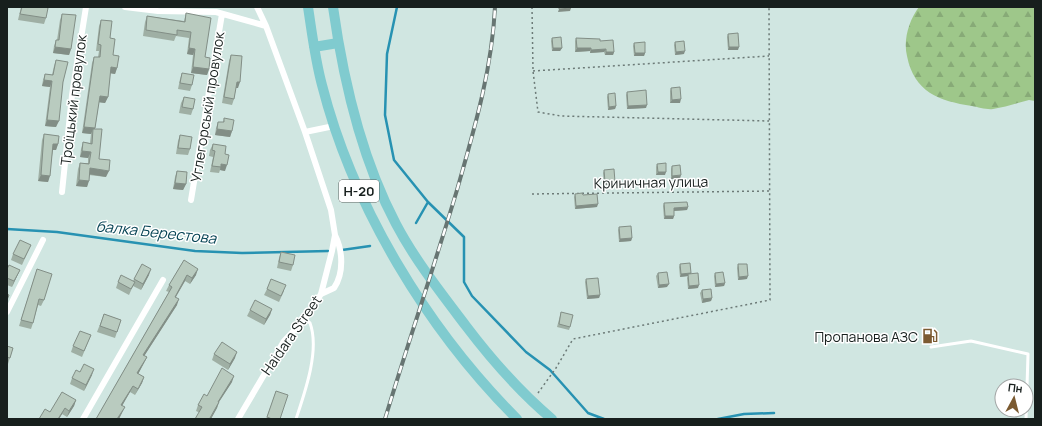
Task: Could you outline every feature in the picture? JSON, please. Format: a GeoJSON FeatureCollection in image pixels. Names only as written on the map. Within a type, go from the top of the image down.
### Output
{"type":"FeatureCollection","features":[{"type":"Feature","properties":{"kind":"main road","name":"Н-20"},"geometry":{"type":"LineString","coordinates":[[308,7],[314,48],[322,85],[334,126],[357,185],[391,252],[438,325],[490,393],[517,419]]}},
{"type":"Feature","properties":{"kind":"main road","name":"Н-20"},"geometry":{"type":"LineString","coordinates":[[333,7],[338,43],[362,137],[375,176],[396,224],[412,251],[479,343],[532,401],[552,419]]}},
{"type":"Feature","properties":{"kind":"main road"},"geometry":{"type":"LineString","coordinates":[[314,48],[338,43]]}},
{"type":"Feature","properties":{"kind":"street","name":"Троїцький провулок"},"geometry":{"type":"LineString","coordinates":[[62,192],[72,95],[86,7]]}},
{"type":"Feature","properties":{"kind":"street"},"geometry":{"type":"LineString","coordinates":[[125,7],[158,11],[216,12],[266,26]]}},
{"type":"Feature","properties":{"kind":"street","name":"Haidara Street"},"geometry":{"type":"LineString","coordinates":[[238,419],[284,341],[305,319],[321,294],[335,235],[330,210],[305,132],[266,26],[257,7]]}},
{"type":"Feature","properties":{"kind":"street","name":"Углегорськiй провулок"},"geometry":{"type":"LineString","coordinates":[[191,200],[222,14]]}},
{"type":"Feature","properties":{"kind":"street"},"geometry":{"type":"LineString","coordinates":[[305,132],[334,126]]}},
{"type":"Feature","properties":{"kind":"street"},"geometry":{"type":"LineString","coordinates":[[321,294],[334,288],[340,274],[341,256],[339,244],[335,235]]}},
{"type":"Feature","properties":{"kind":"street"},"geometry":{"type":"LineString","coordinates":[[7,312],[43,240]]}},
{"type":"Feature","properties":{"kind":"street"},"geometry":{"type":"LineString","coordinates":[[83,419],[163,280]]}},
{"type":"Feature","properties":{"kind":"lane"},"geometry":{"type":"LineString","coordinates":[[296,419],[307,384],[314,342],[310,323],[305,319]]}},
{"type":"Feature","properties":{"kind":"lane"},"geometry":{"type":"LineString","coordinates":[[931,347],[971,341],[1028,354],[1026,419]]}},
{"type":"Feature","properties":{"kind":"path"},"geometry":{"type":"LineString","coordinates":[[532,7],[533,70],[538,112],[561,116],[769,121]]}},
{"type":"Feature","properties":{"kind":"path"},"geometry":{"type":"LineString","coordinates":[[532,401],[556,368],[573,339],[770,300],[769,7]]}},
{"type":"Feature","properties":{"kind":"path"},"geometry":{"type":"LineString","coordinates":[[533,70],[769,56]]}},
{"type":"Feature","properties":{"kind":"path","name":"Криничная улица"},"geometry":{"type":"LineString","coordinates":[[532,194],[770,191]]}},
{"type":"Feature","properties":{"kind":"green space"},"geometry":{"type":"Polygon","coordinates":[[[919,7],[1035,7],[1035,101],[1029,100],[998,108],[985,109],[949,101],[930,93],[915,78],[910,68],[906,50],[906,37],[908,30],[912,18],[919,7]]]}},
{"type":"Feature","properties":{"kind":"building"},"geometry":{"type":"Polygon","coordinates":[[[22,7],[48,8],[46,18],[20,14],[22,7]]]}},
{"type":"Feature","properties":{"kind":"building"},"geometry":{"type":"Polygon","coordinates":[[[559,7],[571,7],[571,8],[559,9],[559,7]]]}},
{"type":"Feature","properties":{"kind":"building"},"geometry":{"type":"Polygon","coordinates":[[[186,13],[211,18],[205,57],[210,58],[209,69],[193,67],[195,49],[189,48],[191,32],[177,30],[177,35],[146,30],[147,16],[185,22],[186,13]]]}},
{"type":"Feature","properties":{"kind":"building"},"geometry":{"type":"Polygon","coordinates":[[[62,14],[76,15],[71,49],[55,47],[56,40],[59,40],[62,14]]]}},
{"type":"Feature","properties":{"kind":"building"},"geometry":{"type":"Polygon","coordinates":[[[101,20],[112,21],[110,38],[115,39],[113,55],[119,56],[117,68],[111,67],[108,97],[100,96],[95,128],[84,127],[94,57],[100,57],[101,45],[98,44],[101,20]]]}},
{"type":"Feature","properties":{"kind":"building"},"geometry":{"type":"Polygon","coordinates":[[[738,33],[739,47],[729,47],[728,34],[738,33]]]}},
{"type":"Feature","properties":{"kind":"building"},"geometry":{"type":"Polygon","coordinates":[[[561,37],[562,48],[553,48],[552,38],[561,37]]]}},
{"type":"Feature","properties":{"kind":"building"},"geometry":{"type":"Polygon","coordinates":[[[576,38],[600,39],[600,41],[613,40],[614,52],[606,52],[606,49],[591,50],[591,48],[577,48],[576,38]]]}},
{"type":"Feature","properties":{"kind":"building"},"geometry":{"type":"Polygon","coordinates":[[[684,41],[685,51],[676,52],[675,42],[684,41]]]}},
{"type":"Feature","properties":{"kind":"building"},"geometry":{"type":"Polygon","coordinates":[[[645,42],[645,53],[635,53],[634,43],[645,42]]]}},
{"type":"Feature","properties":{"kind":"building"},"geometry":{"type":"Polygon","coordinates":[[[231,55],[242,56],[240,82],[237,82],[234,99],[224,97],[231,55]]]}},
{"type":"Feature","properties":{"kind":"building"},"geometry":{"type":"Polygon","coordinates":[[[56,60],[68,62],[63,82],[59,121],[47,120],[52,81],[44,80],[45,74],[53,75],[56,60]]]}},
{"type":"Feature","properties":{"kind":"building"},"geometry":{"type":"Polygon","coordinates":[[[182,73],[194,75],[192,85],[180,83],[182,73]]]}},
{"type":"Feature","properties":{"kind":"building"},"geometry":{"type":"Polygon","coordinates":[[[680,87],[681,99],[672,100],[671,88],[680,87]]]}},
{"type":"Feature","properties":{"kind":"building"},"geometry":{"type":"Polygon","coordinates":[[[646,90],[647,105],[628,106],[627,92],[646,90]]]}},
{"type":"Feature","properties":{"kind":"building"},"geometry":{"type":"Polygon","coordinates":[[[615,93],[616,106],[609,107],[608,94],[615,93]]]}},
{"type":"Feature","properties":{"kind":"building"},"geometry":{"type":"Polygon","coordinates":[[[184,97],[195,99],[193,109],[182,107],[184,97]]]}},
{"type":"Feature","properties":{"kind":"building"},"geometry":{"type":"Polygon","coordinates":[[[224,118],[234,120],[232,131],[217,129],[218,122],[224,122],[224,118]]]}},
{"type":"Feature","properties":{"kind":"building"},"geometry":{"type":"Polygon","coordinates":[[[93,129],[102,129],[99,159],[110,160],[109,171],[90,168],[89,181],[79,180],[80,163],[89,164],[91,152],[82,151],[83,142],[92,144],[93,129]]]}},
{"type":"Feature","properties":{"kind":"building"},"geometry":{"type":"Polygon","coordinates":[[[44,134],[59,136],[58,144],[53,144],[50,176],[41,175],[44,134]]]}},
{"type":"Feature","properties":{"kind":"building"},"geometry":{"type":"Polygon","coordinates":[[[180,135],[192,137],[190,149],[178,148],[180,135]]]}},
{"type":"Feature","properties":{"kind":"building"},"geometry":{"type":"Polygon","coordinates":[[[213,144],[226,146],[225,154],[229,155],[227,165],[221,164],[221,167],[212,166],[215,151],[212,150],[213,144]]]}},
{"type":"Feature","properties":{"kind":"building"},"geometry":{"type":"Polygon","coordinates":[[[666,163],[666,172],[658,172],[657,164],[666,163]]]}},
{"type":"Feature","properties":{"kind":"building"},"geometry":{"type":"Polygon","coordinates":[[[680,165],[681,175],[672,176],[672,166],[680,165]]]}},
{"type":"Feature","properties":{"kind":"building"},"geometry":{"type":"Polygon","coordinates":[[[614,169],[615,182],[605,182],[604,170],[614,169]]]}},
{"type":"Feature","properties":{"kind":"building"},"geometry":{"type":"Polygon","coordinates":[[[177,171],[187,172],[186,184],[175,183],[177,171]]]}},
{"type":"Feature","properties":{"kind":"building"},"geometry":{"type":"Polygon","coordinates":[[[582,193],[583,195],[597,194],[598,204],[576,206],[575,194],[582,193]]]}},
{"type":"Feature","properties":{"kind":"building"},"geometry":{"type":"Polygon","coordinates":[[[687,202],[688,207],[674,208],[674,216],[665,216],[664,203],[687,202]]]}},
{"type":"Feature","properties":{"kind":"building"},"geometry":{"type":"Polygon","coordinates":[[[631,226],[632,238],[620,239],[619,227],[631,226]]]}},
{"type":"Feature","properties":{"kind":"building"},"geometry":{"type":"Polygon","coordinates":[[[20,240],[31,245],[24,259],[13,254],[20,240]]]}},
{"type":"Feature","properties":{"kind":"building"},"geometry":{"type":"Polygon","coordinates":[[[281,252],[295,255],[293,265],[279,262],[281,252]]]}},
{"type":"Feature","properties":{"kind":"building"},"geometry":{"type":"Polygon","coordinates":[[[184,260],[198,269],[192,278],[187,275],[175,297],[179,299],[143,355],[147,357],[137,373],[144,377],[138,389],[133,386],[121,405],[125,407],[117,419],[96,419],[172,287],[169,285],[184,260]]]}},
{"type":"Feature","properties":{"kind":"building"},"geometry":{"type":"Polygon","coordinates":[[[690,263],[691,273],[681,274],[680,264],[690,263]]]}},
{"type":"Feature","properties":{"kind":"building"},"geometry":{"type":"Polygon","coordinates":[[[142,264],[151,269],[143,284],[134,279],[142,264]]]}},
{"type":"Feature","properties":{"kind":"building"},"geometry":{"type":"Polygon","coordinates":[[[738,264],[747,264],[748,276],[739,277],[738,264]]]}},
{"type":"Feature","properties":{"kind":"building"},"geometry":{"type":"Polygon","coordinates":[[[9,265],[20,270],[14,281],[7,278],[7,269],[9,265]]]}},
{"type":"Feature","properties":{"kind":"building"},"geometry":{"type":"Polygon","coordinates":[[[37,269],[52,274],[44,300],[39,299],[33,323],[21,320],[37,269]]]}},
{"type":"Feature","properties":{"kind":"building"},"geometry":{"type":"Polygon","coordinates":[[[667,272],[669,284],[659,285],[658,273],[667,272]]]}},
{"type":"Feature","properties":{"kind":"building"},"geometry":{"type":"Polygon","coordinates":[[[723,272],[725,283],[716,284],[715,273],[723,272]]]}},
{"type":"Feature","properties":{"kind":"building"},"geometry":{"type":"Polygon","coordinates":[[[698,273],[699,285],[689,286],[688,274],[698,273]]]}},
{"type":"Feature","properties":{"kind":"building"},"geometry":{"type":"Polygon","coordinates":[[[121,275],[135,282],[131,289],[118,282],[121,275]]]}},
{"type":"Feature","properties":{"kind":"building"},"geometry":{"type":"Polygon","coordinates":[[[598,278],[600,295],[588,296],[586,279],[598,278]]]}},
{"type":"Feature","properties":{"kind":"building"},"geometry":{"type":"Polygon","coordinates":[[[271,279],[286,285],[281,296],[267,289],[271,279]]]}},
{"type":"Feature","properties":{"kind":"building"},"geometry":{"type":"Polygon","coordinates":[[[711,289],[712,298],[703,299],[702,290],[711,289]]]}},
{"type":"Feature","properties":{"kind":"building"},"geometry":{"type":"Polygon","coordinates":[[[255,300],[272,309],[266,319],[250,310],[255,300]]]}},
{"type":"Feature","properties":{"kind":"building"},"geometry":{"type":"Polygon","coordinates":[[[561,312],[573,315],[570,327],[559,324],[561,312]]]}},
{"type":"Feature","properties":{"kind":"building"},"geometry":{"type":"Polygon","coordinates":[[[104,314],[121,320],[117,332],[100,326],[104,314]]]}},
{"type":"Feature","properties":{"kind":"building"},"geometry":{"type":"Polygon","coordinates":[[[80,331],[91,335],[84,351],[73,346],[80,331]]]}},
{"type":"Feature","properties":{"kind":"building"},"geometry":{"type":"Polygon","coordinates":[[[222,342],[237,352],[230,364],[214,354],[222,342]]]}},
{"type":"Feature","properties":{"kind":"building"},"geometry":{"type":"Polygon","coordinates":[[[7,346],[13,348],[10,358],[7,357],[7,346]]]}},
{"type":"Feature","properties":{"kind":"building"},"geometry":{"type":"Polygon","coordinates":[[[84,364],[94,369],[86,385],[72,378],[76,370],[80,372],[84,364]]]}},
{"type":"Feature","properties":{"kind":"building"},"geometry":{"type":"Polygon","coordinates":[[[222,368],[234,376],[218,402],[210,418],[212,419],[195,419],[202,407],[198,405],[204,394],[207,396],[222,368]]]}},
{"type":"Feature","properties":{"kind":"building"},"geometry":{"type":"Polygon","coordinates":[[[276,391],[288,395],[280,419],[272,419],[267,417],[276,391]]]}},
{"type":"Feature","properties":{"kind":"building"},"geometry":{"type":"Polygon","coordinates":[[[62,392],[76,400],[69,411],[65,408],[58,419],[39,419],[45,409],[50,412],[62,392]]]}},
{"type":"Feature","properties":{"kind":"waterway"},"geometry":{"type":"LineString","coordinates":[[397,7],[387,54],[385,115],[394,160],[428,202],[464,237],[464,282],[472,296],[526,352],[550,370],[588,413],[604,419]]}},
{"type":"Feature","properties":{"kind":"waterway","name":"балка Берестова"},"geometry":{"type":"LineString","coordinates":[[416,223],[428,202]]}},
{"type":"Feature","properties":{"kind":"waterway","name":"балка Берестова"},"geometry":{"type":"LineString","coordinates":[[7,229],[57,232],[195,251],[242,253],[328,251]]}},
{"type":"Feature","properties":{"kind":"waterway","name":"балка Берестова"},"geometry":{"type":"LineString","coordinates":[[342,250],[370,246]]}},
{"type":"Feature","properties":{"kind":"waterway"},"geometry":{"type":"LineString","coordinates":[[718,419],[744,414],[774,413]]}},
{"type":"Feature","properties":{"kind":"railway"},"geometry":{"type":"LineString","coordinates":[[385,419],[470,145],[486,77],[495,7]]}},
{"type":"Feature","properties":{"kind":"place","name":"Пропанова АЗС"},"geometry":{"type":"Point","coordinates":[930,336]}}]}
